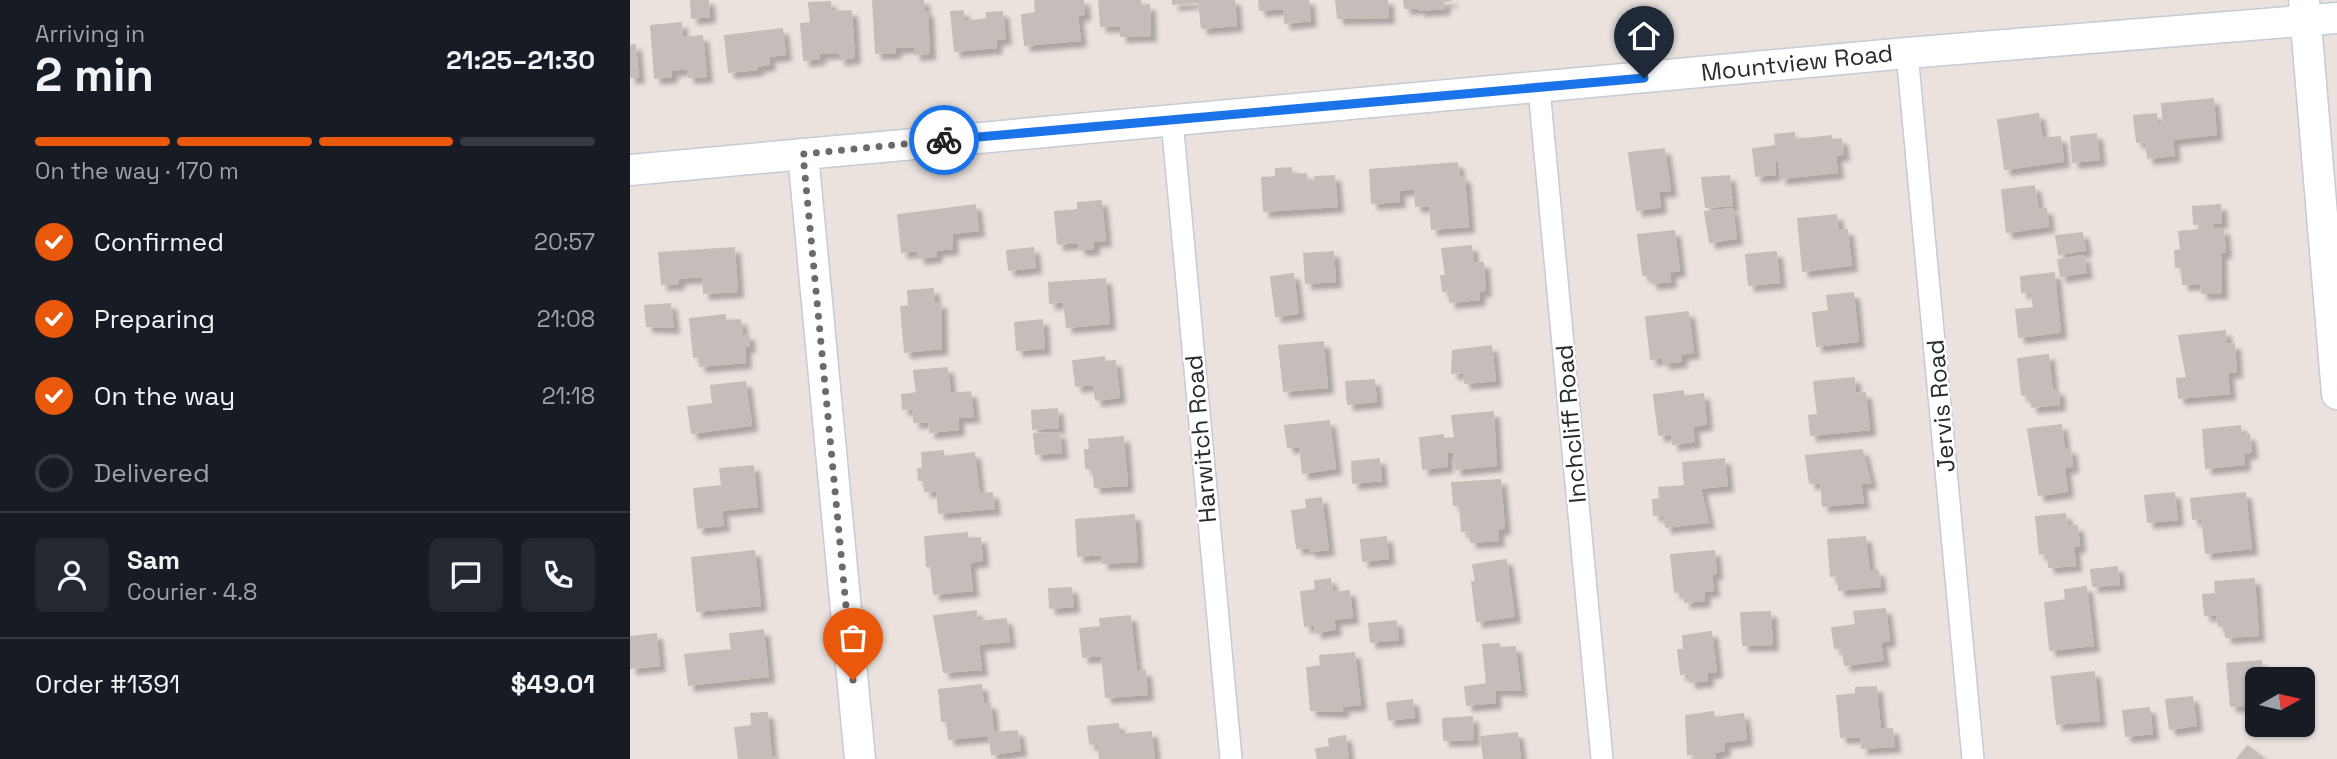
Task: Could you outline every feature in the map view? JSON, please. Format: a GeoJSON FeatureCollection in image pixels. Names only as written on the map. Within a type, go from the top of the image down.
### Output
{"type":"FeatureCollection","features":[{"type":"Feature","properties":{"kind":"street","name":"Mountview Road"},"geometry":{"type":"LineString","coordinates":[[630,170],[1539,89],[2304,10],[2337,18]]}},
{"type":"Feature","properties":{"kind":"street"},"geometry":{"type":"LineString","coordinates":[[2304,10],[2337,394]]}},
{"type":"Feature","properties":{"kind":"street","name":"Jervis Road"},"geometry":{"type":"LineString","coordinates":[[1907,53],[1973,759]]}},
{"type":"Feature","properties":{"kind":"street","name":"Inchcliff Road"},"geometry":{"type":"LineString","coordinates":[[1539,89],[1602,759]]}},
{"type":"Feature","properties":{"kind":"street","name":"Harwitch Road"},"geometry":{"type":"LineString","coordinates":[[1172,120],[1231,759]]}},
{"type":"Feature","properties":{"kind":"street"},"geometry":{"type":"LineString","coordinates":[[803,154],[860,759]]}},
{"type":"Feature","properties":{"kind":"building"},"geometry":{"type":"Polygon","coordinates":[[[691,0],[708,0],[709,16],[692,18],[691,0]]]}},
{"type":"Feature","properties":{"kind":"building"},"geometry":{"type":"Polygon","coordinates":[[[873,0],[923,0],[924,12],[927,12],[929,53],[915,54],[915,46],[895,47],[895,52],[876,53],[873,0]]]}},
{"type":"Feature","properties":{"kind":"building"},"geometry":{"type":"Polygon","coordinates":[[[1035,0],[1083,0],[1084,14],[1077,15],[1080,40],[1025,45],[1022,15],[1036,13],[1035,0]]]}},
{"type":"Feature","properties":{"kind":"building"},"geometry":{"type":"Polygon","coordinates":[[[1099,0],[1140,0],[1140,6],[1149,5],[1150,35],[1121,36],[1121,25],[1101,26],[1099,0]]]}},
{"type":"Feature","properties":{"kind":"building"},"geometry":{"type":"Polygon","coordinates":[[[1173,0],[1234,0],[1236,25],[1202,28],[1199,2],[1173,4],[1173,0]]]}},
{"type":"Feature","properties":{"kind":"building"},"geometry":{"type":"Polygon","coordinates":[[[1259,0],[1308,0],[1310,20],[1285,23],[1284,8],[1260,10],[1259,0]]]}},
{"type":"Feature","properties":{"kind":"building"},"geometry":{"type":"Polygon","coordinates":[[[1336,0],[1387,0],[1388,17],[1338,18],[1336,0]]]}},
{"type":"Feature","properties":{"kind":"building"},"geometry":{"type":"Polygon","coordinates":[[[1404,0],[1452,0],[1443,1],[1444,8],[1419,10],[1419,7],[1405,8],[1404,0]]]}},
{"type":"Feature","properties":{"kind":"building"},"geometry":{"type":"Polygon","coordinates":[[[830,2],[831,12],[851,11],[854,57],[840,59],[840,52],[819,53],[819,58],[804,60],[801,24],[811,23],[809,3],[830,2]]]}},
{"type":"Feature","properties":{"kind":"building"},"geometry":{"type":"Polygon","coordinates":[[[963,11],[964,22],[987,19],[987,13],[1002,12],[1005,38],[995,39],[996,47],[955,51],[951,12],[963,11]]]}},
{"type":"Feature","properties":{"kind":"building"},"geometry":{"type":"Polygon","coordinates":[[[681,23],[682,38],[702,36],[706,76],[689,77],[688,68],[671,70],[671,76],[655,78],[651,26],[681,23]]]}},
{"type":"Feature","properties":{"kind":"building"},"geometry":{"type":"Polygon","coordinates":[[[782,29],[785,54],[768,56],[769,64],[757,66],[757,69],[729,72],[725,36],[782,29]]]}},
{"type":"Feature","properties":{"kind":"building"},"geometry":{"type":"Polygon","coordinates":[[[635,45],[638,77],[630,77],[630,46],[635,45]]]}},
{"type":"Feature","properties":{"kind":"building"},"geometry":{"type":"Polygon","coordinates":[[[2213,99],[2216,134],[2172,139],[2174,155],[2148,158],[2146,141],[2137,142],[2134,116],[2156,114],[2157,124],[2164,124],[2162,104],[2213,99]]]}},
{"type":"Feature","properties":{"kind":"building"},"geometry":{"type":"Polygon","coordinates":[[[2038,114],[2042,139],[2060,137],[2063,161],[2005,169],[1998,120],[2038,114]]]}},
{"type":"Feature","properties":{"kind":"building"},"geometry":{"type":"Polygon","coordinates":[[[1794,133],[1795,140],[1831,136],[1831,140],[1841,139],[1843,154],[1835,155],[1837,172],[1781,178],[1779,160],[1774,161],[1775,174],[1756,176],[1753,149],[1776,146],[1775,135],[1794,133]]]}},
{"type":"Feature","properties":{"kind":"building"},"geometry":{"type":"Polygon","coordinates":[[[2096,134],[2099,159],[2073,162],[2071,137],[2096,134]]]}},
{"type":"Feature","properties":{"kind":"building"},"geometry":{"type":"Polygon","coordinates":[[[1664,149],[1670,190],[1658,191],[1660,207],[1637,210],[1629,153],[1664,149]]]}},
{"type":"Feature","properties":{"kind":"building"},"geometry":{"type":"Polygon","coordinates":[[[1457,163],[1459,178],[1464,177],[1468,226],[1432,229],[1430,205],[1416,206],[1415,188],[1398,190],[1399,201],[1372,203],[1370,170],[1457,163]]]}},
{"type":"Feature","properties":{"kind":"building"},"geometry":{"type":"Polygon","coordinates":[[[1291,168],[1291,175],[1306,174],[1307,182],[1315,181],[1315,177],[1334,176],[1337,206],[1264,211],[1262,178],[1276,177],[1276,169],[1291,168]]]}},
{"type":"Feature","properties":{"kind":"building"},"geometry":{"type":"Polygon","coordinates":[[[1729,176],[1732,205],[1706,207],[1702,178],[1729,176]]]}},
{"type":"Feature","properties":{"kind":"building"},"geometry":{"type":"Polygon","coordinates":[[[2034,186],[2038,210],[2046,209],[2048,226],[2007,232],[2002,190],[2034,186]]]}},
{"type":"Feature","properties":{"kind":"building"},"geometry":{"type":"Polygon","coordinates":[[[1101,201],[1105,240],[1093,241],[1093,248],[1080,249],[1079,242],[1058,244],[1055,212],[1078,210],[1078,203],[1101,201]]]}},
{"type":"Feature","properties":{"kind":"building"},"geometry":{"type":"Polygon","coordinates":[[[975,205],[978,230],[951,233],[952,248],[935,250],[936,256],[919,258],[918,250],[902,252],[898,215],[975,205]]]}},
{"type":"Feature","properties":{"kind":"building"},"geometry":{"type":"Polygon","coordinates":[[[2220,205],[2221,222],[2212,223],[2213,230],[2223,229],[2225,252],[2220,252],[2221,292],[2202,293],[2201,283],[2183,284],[2182,266],[2176,267],[2175,251],[2181,250],[2179,232],[2200,230],[2200,223],[2194,224],[2193,207],[2220,205]]]}},
{"type":"Feature","properties":{"kind":"building"},"geometry":{"type":"Polygon","coordinates":[[[1732,209],[1736,238],[1710,242],[1705,212],[1732,209]]]}},
{"type":"Feature","properties":{"kind":"building"},"geometry":{"type":"Polygon","coordinates":[[[1836,215],[1838,231],[1847,230],[1851,265],[1803,271],[1798,219],[1836,215]]]}},
{"type":"Feature","properties":{"kind":"building"},"geometry":{"type":"Polygon","coordinates":[[[1674,231],[1679,270],[1669,272],[1670,281],[1652,283],[1650,275],[1643,275],[1638,235],[1674,231]]]}},
{"type":"Feature","properties":{"kind":"building"},"geometry":{"type":"Polygon","coordinates":[[[2082,233],[2085,250],[2059,254],[2056,236],[2082,233]]]}},
{"type":"Feature","properties":{"kind":"building"},"geometry":{"type":"Polygon","coordinates":[[[1471,246],[1473,263],[1483,263],[1485,290],[1478,291],[1479,299],[1450,302],[1449,290],[1443,291],[1441,276],[1446,276],[1442,249],[1471,246]]]}},
{"type":"Feature","properties":{"kind":"building"},"geometry":{"type":"Polygon","coordinates":[[[734,248],[737,291],[704,293],[703,276],[678,278],[678,283],[662,284],[659,253],[734,248]]]}},
{"type":"Feature","properties":{"kind":"building"},"geometry":{"type":"Polygon","coordinates":[[[1033,248],[1035,267],[1009,270],[1007,251],[1033,248]]]}},
{"type":"Feature","properties":{"kind":"building"},"geometry":{"type":"Polygon","coordinates":[[[1333,252],[1335,281],[1306,283],[1304,254],[1333,252]]]}},
{"type":"Feature","properties":{"kind":"building"},"geometry":{"type":"Polygon","coordinates":[[[1776,252],[1779,282],[1749,285],[1746,255],[1776,252]]]}},
{"type":"Feature","properties":{"kind":"building"},"geometry":{"type":"Polygon","coordinates":[[[2083,256],[2086,272],[2061,276],[2058,260],[2083,256]]]}},
{"type":"Feature","properties":{"kind":"building"},"geometry":{"type":"Polygon","coordinates":[[[2054,273],[2060,332],[2019,337],[2016,310],[2034,308],[2032,291],[2022,292],[2021,277],[2054,273]]]}},
{"type":"Feature","properties":{"kind":"building"},"geometry":{"type":"Polygon","coordinates":[[[1293,274],[1298,313],[1276,316],[1271,277],[1293,274]]]}},
{"type":"Feature","properties":{"kind":"building"},"geometry":{"type":"Polygon","coordinates":[[[1105,279],[1109,323],[1067,327],[1064,301],[1050,303],[1049,283],[1105,279]]]}},
{"type":"Feature","properties":{"kind":"building"},"geometry":{"type":"Polygon","coordinates":[[[933,289],[934,304],[940,303],[941,348],[905,352],[901,307],[909,306],[908,291],[933,289]]]}},
{"type":"Feature","properties":{"kind":"building"},"geometry":{"type":"Polygon","coordinates":[[[1853,293],[1858,341],[1817,346],[1813,313],[1829,311],[1827,296],[1853,293]]]}},
{"type":"Feature","properties":{"kind":"building"},"geometry":{"type":"Polygon","coordinates":[[[670,304],[673,327],[647,326],[645,306],[670,304]]]}},
{"type":"Feature","properties":{"kind":"building"},"geometry":{"type":"Polygon","coordinates":[[[1688,312],[1693,352],[1680,354],[1681,361],[1664,363],[1663,357],[1651,359],[1646,317],[1688,312]]]}},
{"type":"Feature","properties":{"kind":"building"},"geometry":{"type":"Polygon","coordinates":[[[725,315],[725,321],[740,320],[742,335],[748,335],[749,346],[744,346],[745,362],[700,366],[699,356],[694,357],[690,319],[725,315]]]}},
{"type":"Feature","properties":{"kind":"building"},"geometry":{"type":"Polygon","coordinates":[[[1042,320],[1044,348],[1017,350],[1015,323],[1042,320]]]}},
{"type":"Feature","properties":{"kind":"building"},"geometry":{"type":"Polygon","coordinates":[[[2225,331],[2226,345],[2234,344],[2236,371],[2227,372],[2229,393],[2179,398],[2177,379],[2187,378],[2179,336],[2225,331]]]}},
{"type":"Feature","properties":{"kind":"building"},"geometry":{"type":"Polygon","coordinates":[[[1323,342],[1327,387],[1284,391],[1279,346],[1323,342]]]}},
{"type":"Feature","properties":{"kind":"building"},"geometry":{"type":"Polygon","coordinates":[[[1491,346],[1495,380],[1465,383],[1464,372],[1452,373],[1453,351],[1491,346]]]}},
{"type":"Feature","properties":{"kind":"building"},"geometry":{"type":"Polygon","coordinates":[[[2048,355],[2052,391],[2058,390],[2059,404],[2032,407],[2030,394],[2022,395],[2018,359],[2048,355]]]}},
{"type":"Feature","properties":{"kind":"building"},"geometry":{"type":"Polygon","coordinates":[[[1104,357],[1105,362],[1115,361],[1119,397],[1096,400],[1094,384],[1076,386],[1073,361],[1104,357]]]}},
{"type":"Feature","properties":{"kind":"building"},"geometry":{"type":"Polygon","coordinates":[[[947,368],[950,394],[970,392],[973,416],[957,417],[958,429],[930,432],[929,421],[914,422],[913,408],[903,409],[902,395],[917,393],[914,371],[947,368]]]}},
{"type":"Feature","properties":{"kind":"building"},"geometry":{"type":"Polygon","coordinates":[[[1854,378],[1855,394],[1865,393],[1869,429],[1811,435],[1809,416],[1818,415],[1814,382],[1854,378]]]}},
{"type":"Feature","properties":{"kind":"building"},"geometry":{"type":"Polygon","coordinates":[[[1374,380],[1376,401],[1348,404],[1346,382],[1374,380]]]}},
{"type":"Feature","properties":{"kind":"building"},"geometry":{"type":"Polygon","coordinates":[[[745,382],[751,425],[692,433],[688,407],[713,404],[711,386],[745,382]]]}},
{"type":"Feature","properties":{"kind":"building"},"geometry":{"type":"Polygon","coordinates":[[[1683,391],[1684,397],[1703,394],[1706,424],[1692,426],[1694,441],[1673,444],[1672,434],[1659,435],[1654,395],[1683,391]]]}},
{"type":"Feature","properties":{"kind":"building"},"geometry":{"type":"Polygon","coordinates":[[[1057,409],[1058,427],[1033,429],[1032,411],[1057,409]]]}},
{"type":"Feature","properties":{"kind":"building"},"geometry":{"type":"Polygon","coordinates":[[[1493,412],[1496,465],[1456,469],[1454,451],[1446,452],[1447,466],[1423,469],[1420,438],[1443,435],[1444,439],[1455,438],[1452,416],[1493,412]]]}},
{"type":"Feature","properties":{"kind":"building"},"geometry":{"type":"Polygon","coordinates":[[[1329,421],[1335,468],[1303,473],[1300,446],[1288,447],[1285,426],[1329,421]]]}},
{"type":"Feature","properties":{"kind":"building"},"geometry":{"type":"Polygon","coordinates":[[[2061,425],[2064,450],[2070,449],[2072,466],[2064,467],[2067,491],[2039,495],[2028,429],[2061,425]]]}},
{"type":"Feature","properties":{"kind":"building"},"geometry":{"type":"Polygon","coordinates":[[[2240,426],[2241,436],[2249,435],[2251,452],[2243,453],[2244,464],[2206,468],[2203,430],[2240,426]]]}},
{"type":"Feature","properties":{"kind":"building"},"geometry":{"type":"Polygon","coordinates":[[[1059,433],[1061,452],[1036,454],[1034,434],[1059,433]]]}},
{"type":"Feature","properties":{"kind":"building"},"geometry":{"type":"Polygon","coordinates":[[[1123,437],[1127,485],[1095,487],[1093,468],[1086,468],[1085,450],[1090,450],[1089,440],[1123,437]]]}},
{"type":"Feature","properties":{"kind":"building"},"geometry":{"type":"Polygon","coordinates":[[[1862,450],[1870,482],[1860,483],[1863,502],[1823,506],[1821,482],[1810,483],[1806,456],[1862,450]]]}},
{"type":"Feature","properties":{"kind":"building"},"geometry":{"type":"Polygon","coordinates":[[[943,451],[943,457],[974,453],[980,494],[992,493],[994,508],[939,513],[937,490],[925,491],[924,480],[919,480],[918,469],[923,468],[922,453],[943,451]]]}},
{"type":"Feature","properties":{"kind":"building"},"geometry":{"type":"Polygon","coordinates":[[[1379,459],[1381,480],[1353,483],[1352,462],[1379,459]]]}},
{"type":"Feature","properties":{"kind":"building"},"geometry":{"type":"Polygon","coordinates":[[[1724,459],[1727,485],[1700,488],[1708,522],[1666,527],[1664,514],[1654,515],[1653,500],[1660,499],[1659,488],[1685,486],[1683,463],[1724,459]]]}},
{"type":"Feature","properties":{"kind":"building"},"geometry":{"type":"Polygon","coordinates":[[[753,466],[757,506],[721,510],[723,525],[698,528],[694,489],[722,486],[720,469],[753,466]]]}},
{"type":"Feature","properties":{"kind":"building"},"geometry":{"type":"Polygon","coordinates":[[[1500,480],[1504,528],[1497,529],[1498,540],[1471,542],[1469,530],[1462,531],[1460,505],[1454,505],[1452,483],[1500,480]]]}},
{"type":"Feature","properties":{"kind":"building"},"geometry":{"type":"Polygon","coordinates":[[[2174,493],[2177,519],[2148,522],[2145,496],[2174,493]]]}},
{"type":"Feature","properties":{"kind":"building"},"geometry":{"type":"Polygon","coordinates":[[[2245,493],[2251,548],[2206,553],[2202,518],[2193,519],[2191,499],[2245,493]]]}},
{"type":"Feature","properties":{"kind":"building"},"geometry":{"type":"Polygon","coordinates":[[[1321,498],[1328,549],[1310,551],[1310,547],[1297,548],[1292,511],[1307,509],[1306,500],[1321,498]]]}},
{"type":"Feature","properties":{"kind":"building"},"geometry":{"type":"Polygon","coordinates":[[[2065,514],[2067,527],[2077,526],[2079,546],[2073,546],[2075,565],[2049,567],[2048,553],[2040,554],[2036,517],[2065,514]]]}},
{"type":"Feature","properties":{"kind":"building"},"geometry":{"type":"Polygon","coordinates":[[[1134,515],[1137,561],[1103,563],[1102,554],[1078,556],[1076,520],[1134,515]]]}},
{"type":"Feature","properties":{"kind":"building"},"geometry":{"type":"Polygon","coordinates":[[[967,533],[968,539],[980,538],[982,560],[969,562],[972,590],[934,594],[931,566],[927,566],[925,537],[967,533]]]}},
{"type":"Feature","properties":{"kind":"building"},"geometry":{"type":"Polygon","coordinates":[[[1386,537],[1388,558],[1363,561],[1361,540],[1386,537]]]}},
{"type":"Feature","properties":{"kind":"building"},"geometry":{"type":"Polygon","coordinates":[[[1865,537],[1869,571],[1878,571],[1880,586],[1839,590],[1838,575],[1831,576],[1828,540],[1865,537]]]}},
{"type":"Feature","properties":{"kind":"building"},"geometry":{"type":"Polygon","coordinates":[[[754,551],[760,605],[697,611],[692,558],[754,551]]]}},
{"type":"Feature","properties":{"kind":"building"},"geometry":{"type":"Polygon","coordinates":[[[1714,551],[1716,573],[1711,574],[1713,590],[1703,591],[1704,600],[1685,602],[1684,591],[1675,592],[1671,555],[1714,551]]]}},
{"type":"Feature","properties":{"kind":"building"},"geometry":{"type":"Polygon","coordinates":[[[1506,560],[1514,616],[1477,621],[1472,582],[1476,582],[1473,565],[1506,560]]]}},
{"type":"Feature","properties":{"kind":"building"},"geometry":{"type":"Polygon","coordinates":[[[2117,567],[2119,584],[2093,586],[2091,570],[2117,567]]]}},
{"type":"Feature","properties":{"kind":"building"},"geometry":{"type":"Polygon","coordinates":[[[1330,579],[1332,593],[1349,591],[1352,617],[1333,619],[1335,629],[1316,632],[1315,624],[1305,626],[1301,592],[1316,590],[1315,581],[1330,579]]]}},
{"type":"Feature","properties":{"kind":"building"},"geometry":{"type":"Polygon","coordinates":[[[2254,579],[2258,635],[2226,637],[2225,625],[2219,626],[2217,614],[2205,615],[2203,595],[2216,594],[2215,582],[2254,579]]]}},
{"type":"Feature","properties":{"kind":"building"},"geometry":{"type":"Polygon","coordinates":[[[2086,587],[2093,645],[2050,650],[2045,603],[2066,600],[2065,590],[2086,587]]]}},
{"type":"Feature","properties":{"kind":"building"},"geometry":{"type":"Polygon","coordinates":[[[1071,588],[1073,606],[1050,608],[1049,589],[1071,588]]]}},
{"type":"Feature","properties":{"kind":"building"},"geometry":{"type":"Polygon","coordinates":[[[1885,609],[1889,640],[1880,642],[1883,660],[1845,665],[1842,647],[1835,648],[1832,628],[1856,625],[1854,612],[1885,609]]]}},
{"type":"Feature","properties":{"kind":"building"},"geometry":{"type":"Polygon","coordinates":[[[976,611],[977,622],[1006,619],[1009,641],[978,644],[981,669],[944,672],[934,616],[976,611]]]}},
{"type":"Feature","properties":{"kind":"building"},"geometry":{"type":"Polygon","coordinates":[[[1770,612],[1772,644],[1743,645],[1741,613],[1770,612]]]}},
{"type":"Feature","properties":{"kind":"building"},"geometry":{"type":"Polygon","coordinates":[[[1130,616],[1136,671],[1145,671],[1147,694],[1106,697],[1102,655],[1083,657],[1080,629],[1101,627],[1100,619],[1130,616]]]}},
{"type":"Feature","properties":{"kind":"building"},"geometry":{"type":"Polygon","coordinates":[[[1396,621],[1398,639],[1371,642],[1369,624],[1396,621]]]}},
{"type":"Feature","properties":{"kind":"building"},"geometry":{"type":"Polygon","coordinates":[[[763,630],[768,676],[689,685],[685,655],[732,650],[730,634],[763,630]]]}},
{"type":"Feature","properties":{"kind":"building"},"geometry":{"type":"Polygon","coordinates":[[[1711,632],[1716,671],[1707,672],[1707,680],[1690,682],[1689,673],[1681,674],[1678,650],[1684,650],[1683,636],[1711,632]]]}},
{"type":"Feature","properties":{"kind":"building"},"geometry":{"type":"Polygon","coordinates":[[[656,634],[659,665],[631,668],[630,637],[656,634]]]}},
{"type":"Feature","properties":{"kind":"building"},"geometry":{"type":"Polygon","coordinates":[[[1499,644],[1499,648],[1515,647],[1520,690],[1494,689],[1495,702],[1467,705],[1465,687],[1487,684],[1483,645],[1499,644]]]}},
{"type":"Feature","properties":{"kind":"building"},"geometry":{"type":"Polygon","coordinates":[[[1354,653],[1360,704],[1341,706],[1342,711],[1311,710],[1307,668],[1321,666],[1320,656],[1354,653]]]}},
{"type":"Feature","properties":{"kind":"building"},"geometry":{"type":"Polygon","coordinates":[[[2261,661],[2262,667],[2245,667],[2245,705],[2231,706],[2227,664],[2261,661]]]}},
{"type":"Feature","properties":{"kind":"building"},"geometry":{"type":"Polygon","coordinates":[[[2094,672],[2099,720],[2057,724],[2052,677],[2094,672]]]}},
{"type":"Feature","properties":{"kind":"building"},"geometry":{"type":"Polygon","coordinates":[[[981,685],[983,705],[990,704],[993,733],[1017,731],[1020,750],[992,754],[989,735],[949,739],[947,721],[942,721],[939,690],[981,685]]]}},
{"type":"Feature","properties":{"kind":"building"},"geometry":{"type":"Polygon","coordinates":[[[1876,687],[1880,730],[1892,729],[1894,746],[1862,748],[1861,736],[1841,737],[1837,696],[1856,694],[1856,688],[1876,687]]]}},
{"type":"Feature","properties":{"kind":"building"},"geometry":{"type":"Polygon","coordinates":[[[2192,697],[2196,725],[2170,729],[2166,700],[2192,697]]]}},
{"type":"Feature","properties":{"kind":"building"},"geometry":{"type":"Polygon","coordinates":[[[1412,700],[1414,717],[1389,720],[1387,703],[1412,700]]]}},
{"type":"Feature","properties":{"kind":"building"},"geometry":{"type":"Polygon","coordinates":[[[2149,708],[2152,733],[2126,736],[2123,711],[2149,708]]]}},
{"type":"Feature","properties":{"kind":"building"},"geometry":{"type":"Polygon","coordinates":[[[1713,712],[1714,718],[1743,714],[1746,739],[1723,742],[1724,750],[1714,752],[1715,759],[1696,759],[1695,753],[1688,754],[1686,716],[1713,712]]]}},
{"type":"Feature","properties":{"kind":"building"},"geometry":{"type":"Polygon","coordinates":[[[767,713],[771,757],[779,759],[739,759],[735,728],[752,726],[751,714],[767,713]]]}},
{"type":"Feature","properties":{"kind":"building"},"geometry":{"type":"Polygon","coordinates":[[[1472,717],[1473,739],[1444,740],[1443,719],[1472,717]]]}},
{"type":"Feature","properties":{"kind":"building"},"geometry":{"type":"Polygon","coordinates":[[[1118,724],[1119,735],[1151,732],[1154,759],[1100,759],[1099,743],[1090,744],[1088,727],[1118,724]]]}},
{"type":"Feature","properties":{"kind":"building"},"geometry":{"type":"Polygon","coordinates":[[[1517,733],[1520,759],[1484,759],[1481,737],[1517,733]]]}},
{"type":"Feature","properties":{"kind":"building"},"geometry":{"type":"Polygon","coordinates":[[[1345,736],[1348,759],[1318,759],[1316,749],[1330,747],[1329,739],[1345,736]]]}},
{"type":"Feature","properties":{"kind":"building"},"geometry":{"type":"Polygon","coordinates":[[[2248,746],[2264,759],[2237,759],[2248,746]]]}},
{"type":"Feature","properties":{"kind":"way so far"},"geometry":{"type":"LineString","coordinates":[[853,680],[803,154],[944,140]]}},
{"type":"Feature","properties":{"kind":"route"},"geometry":{"type":"LineString","coordinates":[[944,140],[1644,78]]}}]}
